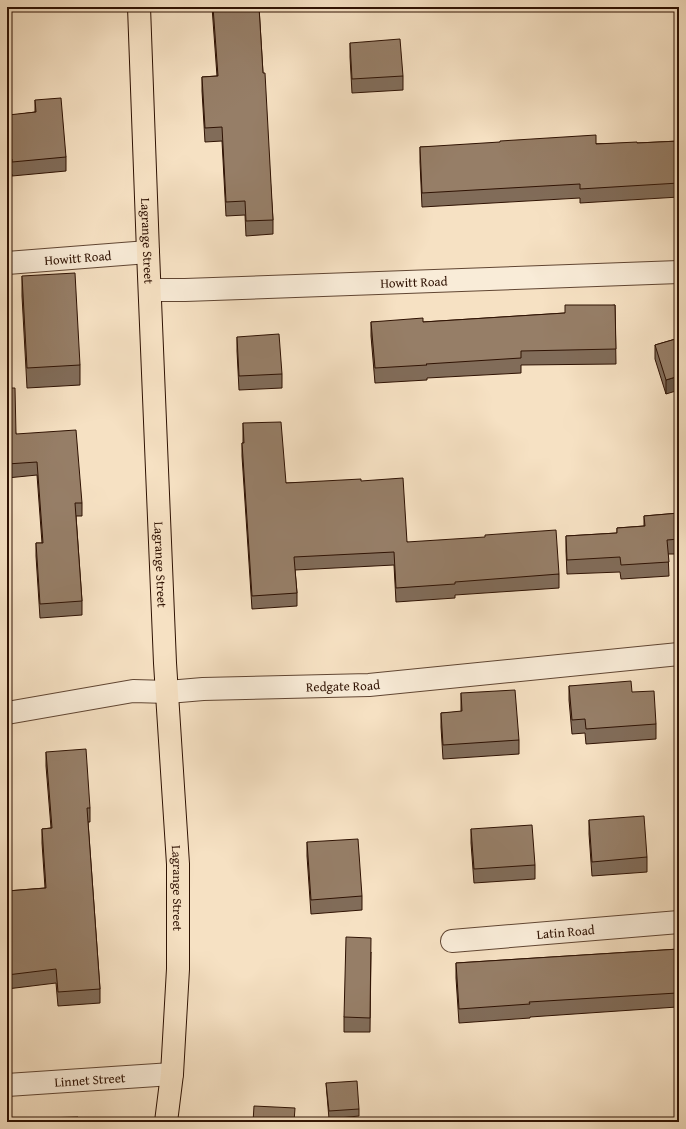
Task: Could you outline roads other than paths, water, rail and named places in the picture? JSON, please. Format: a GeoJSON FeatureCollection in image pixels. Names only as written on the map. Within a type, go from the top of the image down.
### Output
{"type":"FeatureCollection","features":[{"type":"Feature","properties":{"kind":"main road","name":"Lagrange Street"},"geometry":{"type":"LineString","coordinates":[[139,7],[165,663],[178,864],[178,969],[172,1074],[166,1122]]}},
{"type":"Feature","properties":{"kind":"street","name":"Howitt Road"},"geometry":{"type":"LineString","coordinates":[[7,262],[148,252]]}},
{"type":"Feature","properties":{"kind":"street","name":"Howitt Road"},"geometry":{"type":"LineString","coordinates":[[150,290],[192,290],[679,272]]}},
{"type":"Feature","properties":{"kind":"street","name":"Redgate Road"},"geometry":{"type":"LineString","coordinates":[[7,712],[133,692],[369,685],[679,654]]}},
{"type":"Feature","properties":{"kind":"street","name":"Latin Road"},"geometry":{"type":"LineString","coordinates":[[452,941],[679,922]]}},
{"type":"Feature","properties":{"kind":"street","name":"Linnet Street"},"geometry":{"type":"LineString","coordinates":[[7,1085],[172,1074]]}}]}
